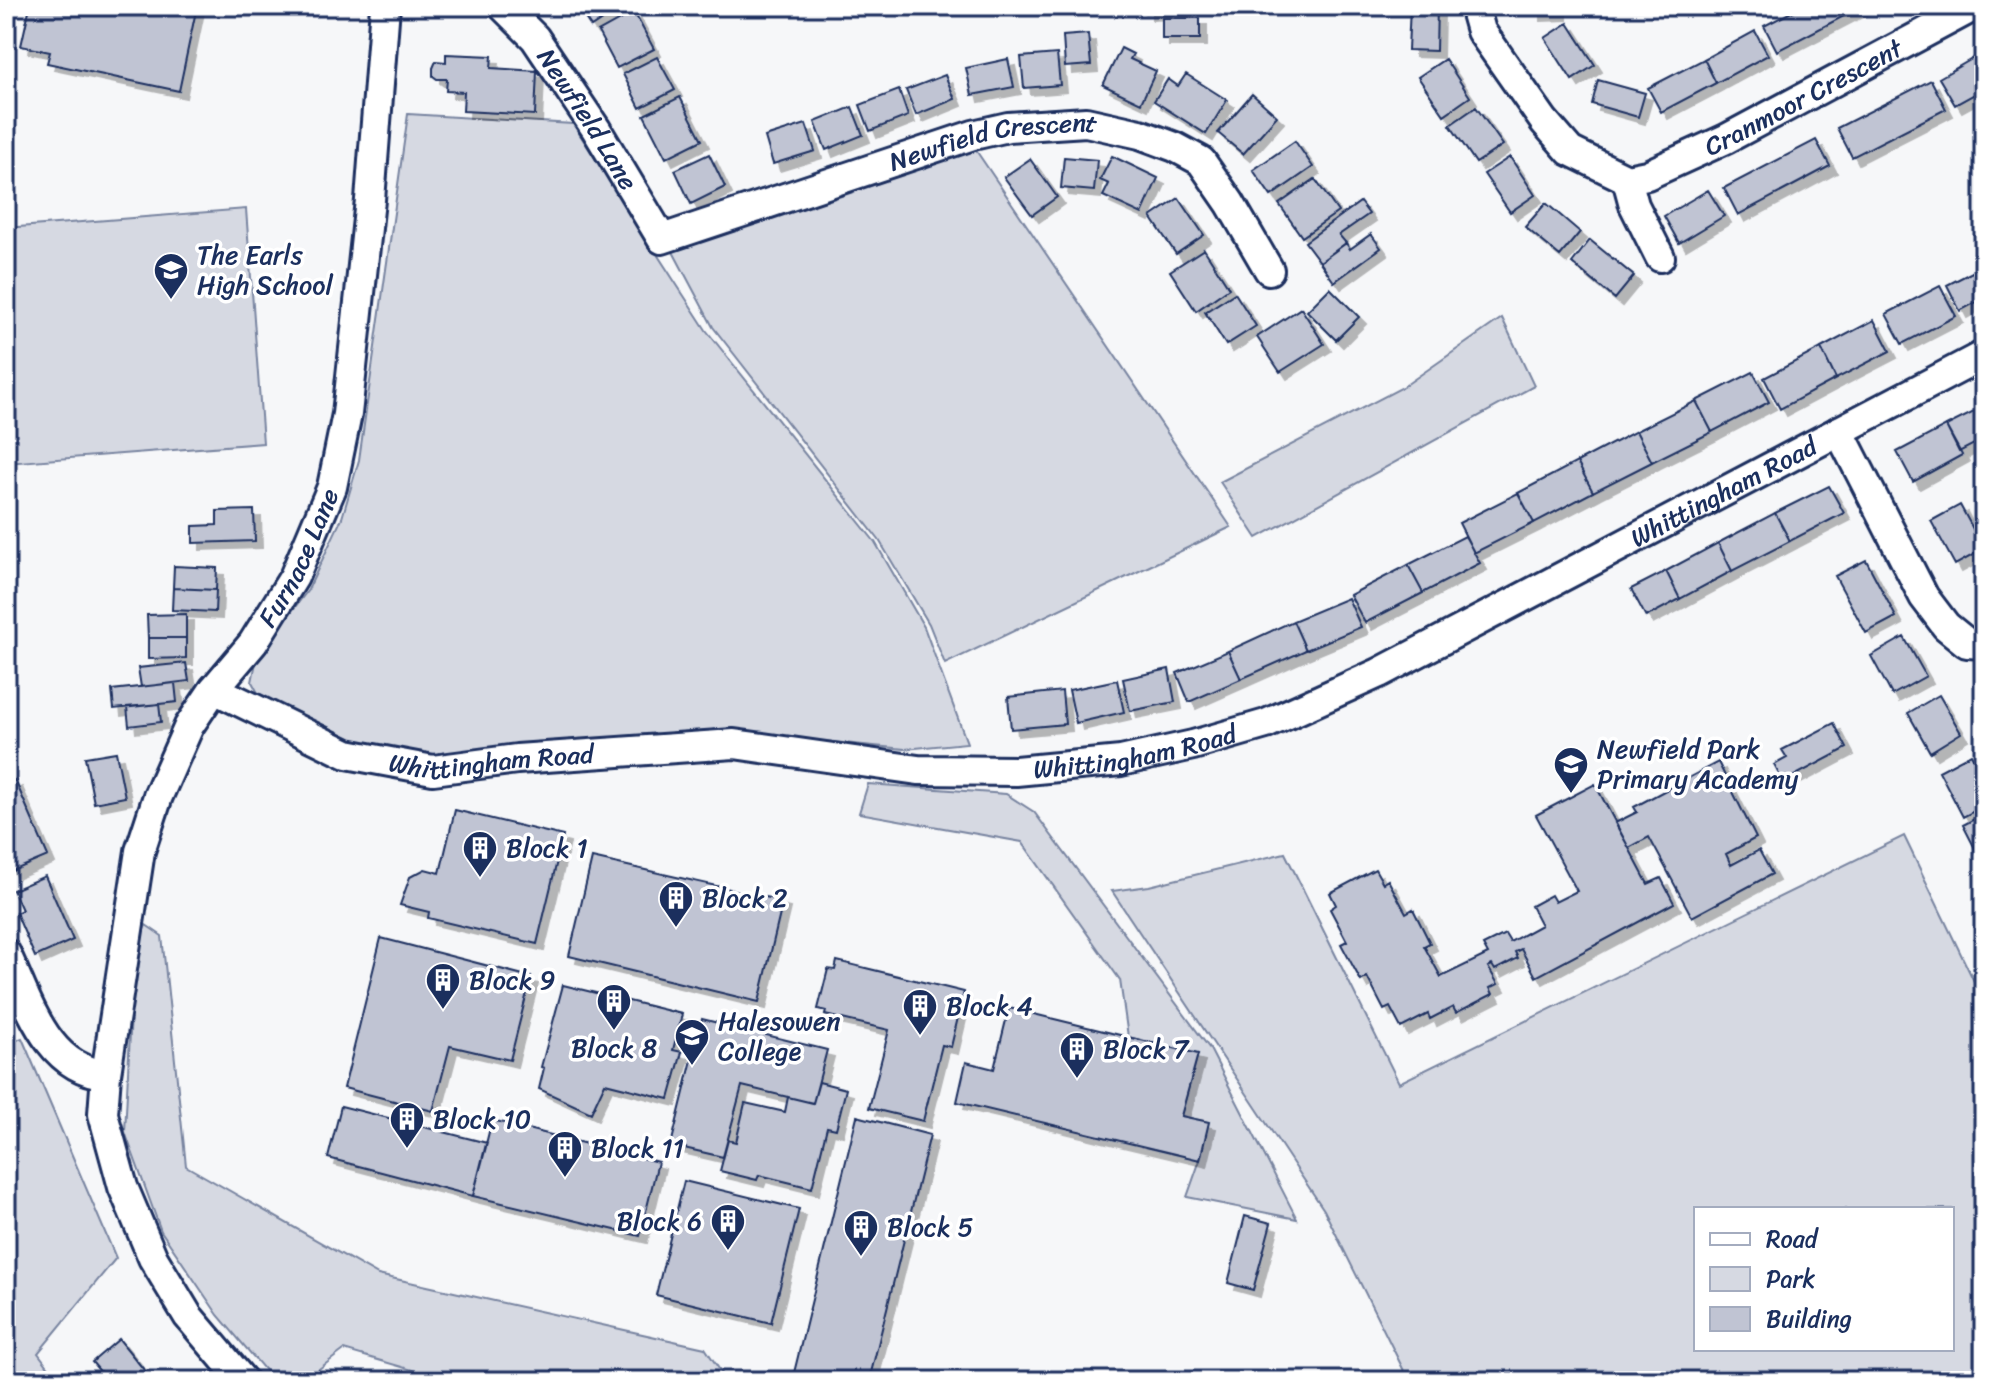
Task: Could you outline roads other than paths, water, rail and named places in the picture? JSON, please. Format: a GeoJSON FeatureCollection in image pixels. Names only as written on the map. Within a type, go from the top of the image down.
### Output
{"type":"FeatureCollection","features":[{"type":"Feature","properties":{"kind":"street","name":"Furnace Lane"},"geometry":{"type":"LineString","coordinates":[[243,1381],[188,1316],[153,1258],[123,1187],[103,1114],[106,1074],[140,851],[158,796],[189,726],[214,689],[253,643],[294,577],[332,487],[347,414],[371,186],[385,6]]}},
{"type":"Feature","properties":{"kind":"street","name":"Newfield Lane"},"geometry":{"type":"LineString","coordinates":[[503,6],[544,51],[596,129],[662,239]]}},
{"type":"Feature","properties":{"kind":"street"},"geometry":{"type":"LineString","coordinates":[[1474,6],[1481,31],[1552,131],[1570,151],[1627,179],[1634,205],[1660,257]]}},
{"type":"Feature","properties":{"kind":"street","name":"Cranmoor Crescent"},"geometry":{"type":"LineString","coordinates":[[1627,179],[1647,175],[1726,139],[1975,6]]}},
{"type":"Feature","properties":{"kind":"street","name":"Newfield Crescent"},"geometry":{"type":"LineString","coordinates":[[662,239],[973,135],[1008,127],[1086,122],[1140,134],[1201,161],[1269,270]]}},
{"type":"Feature","properties":{"kind":"street","name":"Whittingham Road"},"geometry":{"type":"LineString","coordinates":[[214,689],[347,754],[433,770],[517,759],[734,744],[918,770],[1016,771],[1121,761],[1266,724],[1393,666],[1984,355]]}},
{"type":"Feature","properties":{"kind":"street"},"geometry":{"type":"LineString","coordinates":[[1839,431],[1924,597],[1946,626],[1967,643],[1984,644]]}},
{"type":"Feature","properties":{"kind":"street"},"geometry":{"type":"LineString","coordinates":[[6,954],[47,1041],[73,1065],[93,1073],[106,1074]]}},
{"type":"Feature","properties":{"kind":"place","name":"The Earls High School"},"geometry":{"type":"Point","coordinates":[171,301]}},
{"type":"Feature","properties":{"kind":"place","name":"Newfield Park Primary Academy"},"geometry":{"type":"Point","coordinates":[1571,795]}},
{"type":"Feature","properties":{"kind":"place","name":"Block 1"},"geometry":{"type":"Point","coordinates":[480,879]}},
{"type":"Feature","properties":{"kind":"place","name":"Block 2"},"geometry":{"type":"Point","coordinates":[676,929]}},
{"type":"Feature","properties":{"kind":"place","name":"Block 9"},"geometry":{"type":"Point","coordinates":[443,1011]}},
{"type":"Feature","properties":{"kind":"place","name":"Block 8"},"geometry":{"type":"Point","coordinates":[614,1032]}},
{"type":"Feature","properties":{"kind":"place","name":"Block 4"},"geometry":{"type":"Point","coordinates":[920,1037]}},
{"type":"Feature","properties":{"kind":"place","name":"Halesowen College"},"geometry":{"type":"Point","coordinates":[692,1067]}},
{"type":"Feature","properties":{"kind":"place","name":"Block 7"},"geometry":{"type":"Point","coordinates":[1077,1080]}},
{"type":"Feature","properties":{"kind":"place","name":"Block 10"},"geometry":{"type":"Point","coordinates":[407,1150]}},
{"type":"Feature","properties":{"kind":"place","name":"Block 11"},"geometry":{"type":"Point","coordinates":[565,1179]}},
{"type":"Feature","properties":{"kind":"place","name":"Block 6"},"geometry":{"type":"Point","coordinates":[728,1252]}},
{"type":"Feature","properties":{"kind":"place","name":"Block 5"},"geometry":{"type":"Point","coordinates":[861,1258]}}]}
